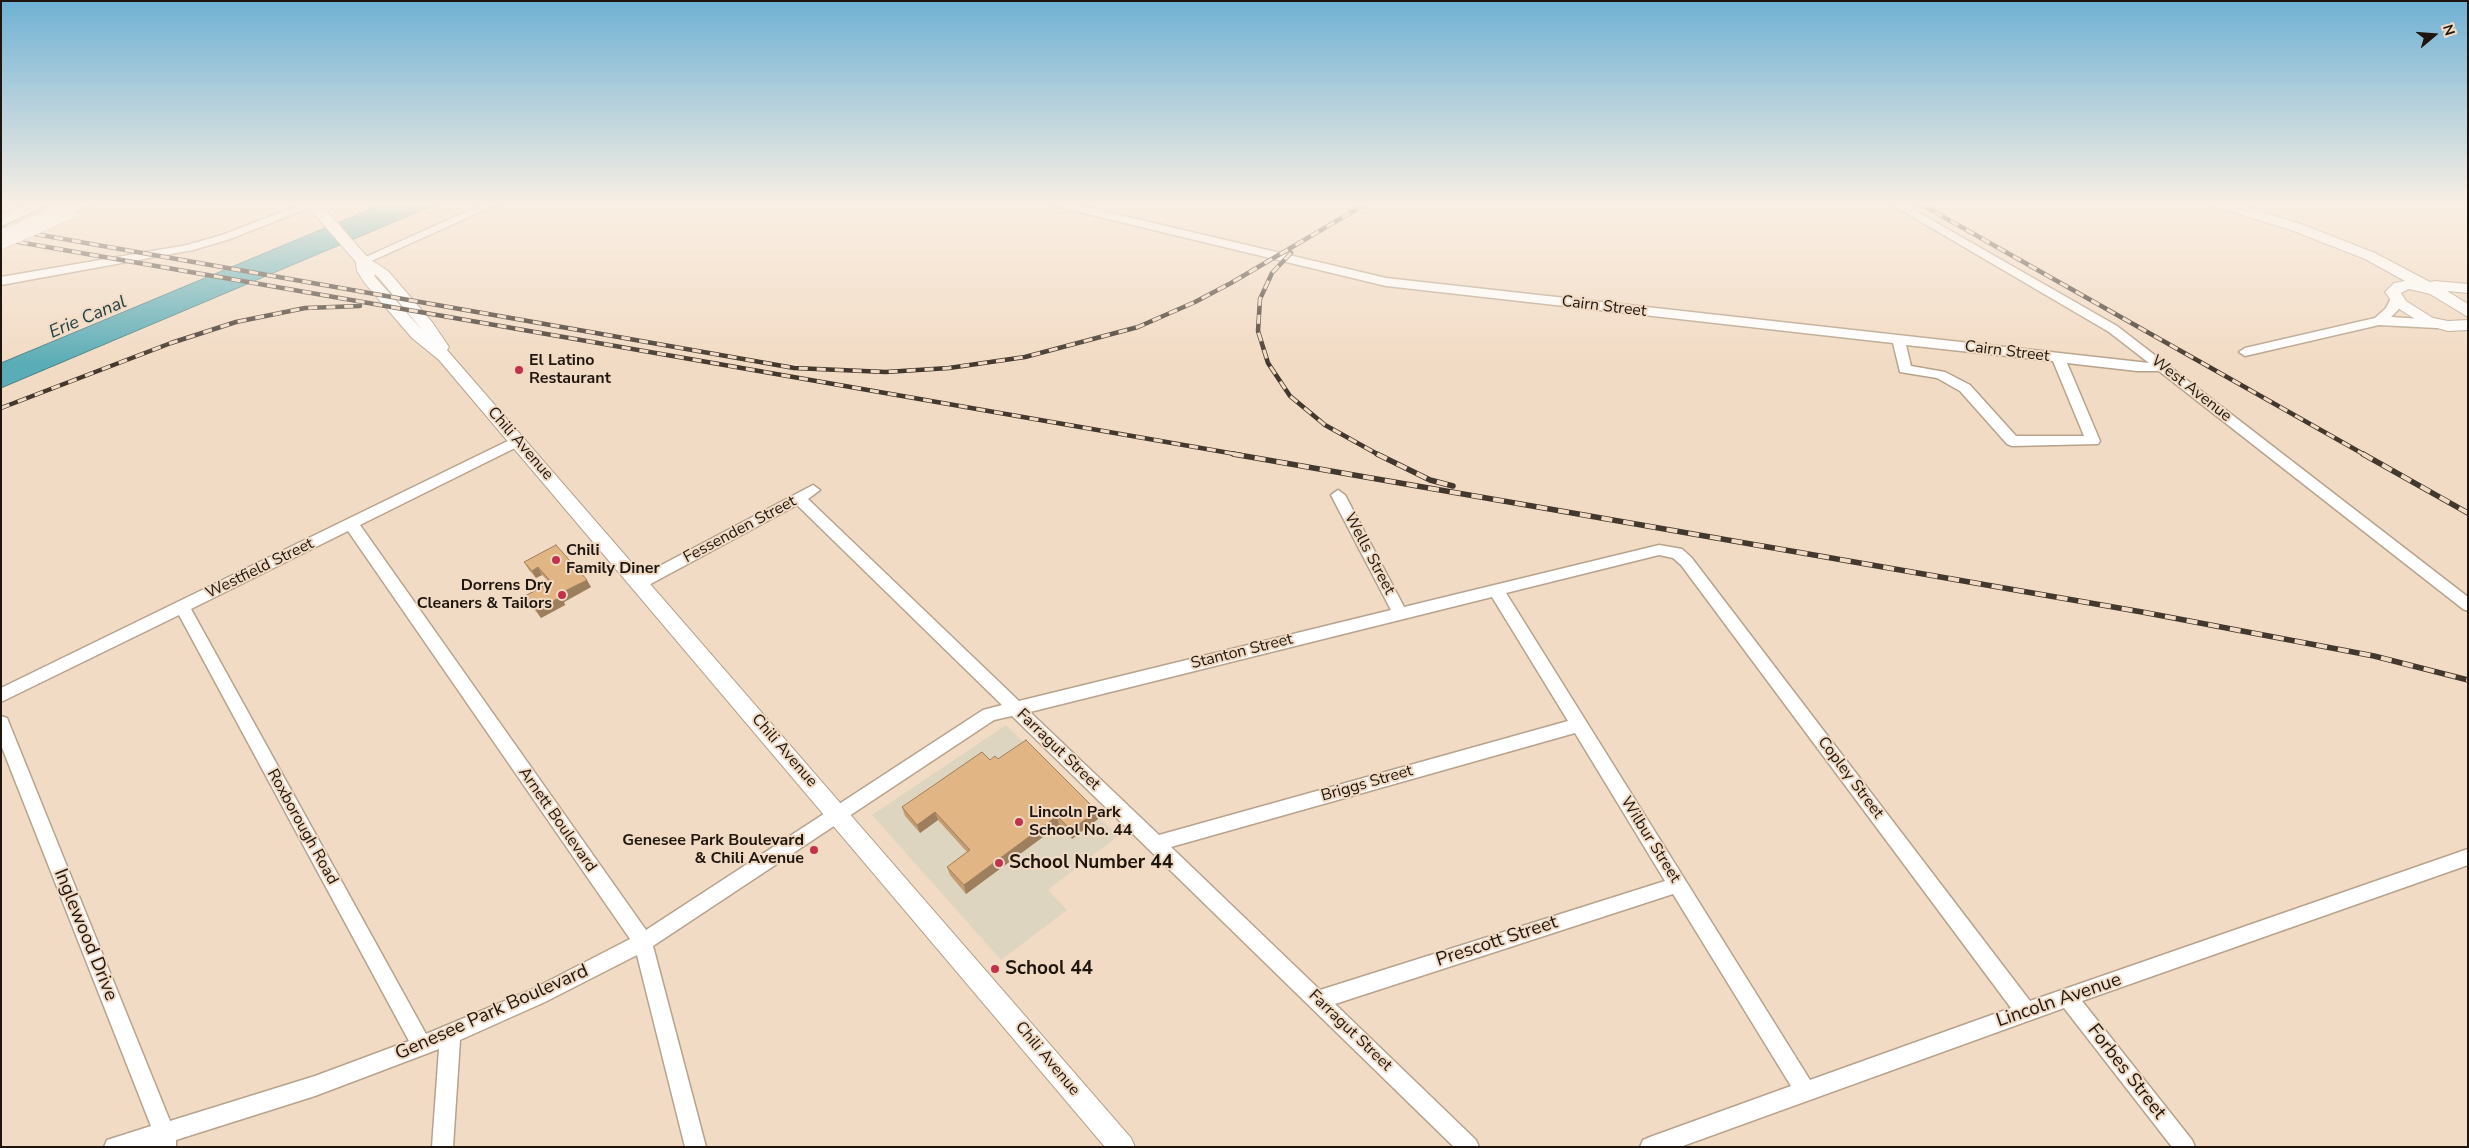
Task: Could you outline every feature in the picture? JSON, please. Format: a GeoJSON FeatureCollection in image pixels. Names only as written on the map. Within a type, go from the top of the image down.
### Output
{"type":"FeatureCollection","features":[{"type":"Feature","properties":{"kind":"main road","name":"Chili Avenue"},"geometry":{"type":"LineString","coordinates":[[359,257],[363,261],[364,271],[369,279],[418,335],[445,357],[840,815],[1122,1147]]}},
{"type":"Feature","properties":{"kind":"main road"},"geometry":{"type":"LineString","coordinates":[[2359,257],[2384,272],[2394,295],[2413,313],[2468,339]]}},
{"type":"Feature","properties":{"kind":"main road"},"geometry":{"type":"LineString","coordinates":[[2371,257],[2458,303],[2468,312]]}},
{"type":"Feature","properties":{"kind":"main road"},"geometry":{"type":"LineString","coordinates":[[2417,280],[2468,289]]}},
{"type":"Feature","properties":{"kind":"main road"},"geometry":{"type":"LineString","coordinates":[[2394,295],[2395,288],[2404,286],[2468,296]]}},
{"type":"Feature","properties":{"kind":"main road"},"geometry":{"type":"LineString","coordinates":[[2439,324],[2455,327],[2468,326]]}},
{"type":"Feature","properties":{"kind":"street"},"geometry":{"type":"LineString","coordinates":[[1,281],[140,257]]}},
{"type":"Feature","properties":{"kind":"street"},"geometry":{"type":"LineString","coordinates":[[363,261],[373,257]]}},
{"type":"Feature","properties":{"kind":"street","name":"Cairn Street"},"geometry":{"type":"LineString","coordinates":[[1279,257],[1386,282],[2137,367],[2162,367]]}},
{"type":"Feature","properties":{"kind":"street","name":"West Avenue"},"geometry":{"type":"LineString","coordinates":[[1988,257],[2106,324],[2468,605]]}},
{"type":"Feature","properties":{"kind":"street"},"geometry":{"type":"LineString","coordinates":[[2379,321],[2392,310],[2394,295]]}},
{"type":"Feature","properties":{"kind":"street"},"geometry":{"type":"LineString","coordinates":[[2245,352],[2379,321],[2411,321],[2439,324]]}},
{"type":"Feature","properties":{"kind":"street"},"geometry":{"type":"LineString","coordinates":[[1899,340],[1906,369],[1940,375],[1960,384],[1975,397],[2012,441],[2093,440],[2058,358]]}},
{"type":"Feature","properties":{"kind":"street","name":"Westfield Street"},"geometry":{"type":"LineString","coordinates":[[1,696],[518,442]]}},
{"type":"Feature","properties":{"kind":"street","name":"Fessenden Street"},"geometry":{"type":"LineString","coordinates":[[640,583],[813,490]]}},
{"type":"Feature","properties":{"kind":"street","name":"Wells Street"},"geometry":{"type":"LineString","coordinates":[[1338,495],[1400,613]]}},
{"type":"Feature","properties":{"kind":"street","name":"Farragut Street"},"geometry":{"type":"LineString","coordinates":[[799,499],[1469,1147]]}},
{"type":"Feature","properties":{"kind":"street","name":"Arnett Boulevard"},"geometry":{"type":"LineString","coordinates":[[351,524],[643,942],[696,1147]]}},
{"type":"Feature","properties":{"kind":"street","name":"Stanton Street"},"geometry":{"type":"LineString","coordinates":[[840,815],[982,719],[1015,708],[1495,589],[1659,550],[1670,550]]}},
{"type":"Feature","properties":{"kind":"street","name":"Copley Street"},"geometry":{"type":"LineString","coordinates":[[1670,550],[1686,561],[2026,1012]]}},
{"type":"Feature","properties":{"kind":"street","name":"Wilbur Street"},"geometry":{"type":"LineString","coordinates":[[1495,589],[1805,1091]]}},
{"type":"Feature","properties":{"kind":"street","name":"Roxborough Road"},"geometry":{"type":"LineString","coordinates":[[182,607],[422,1046]]}},
{"type":"Feature","properties":{"kind":"street","name":"Inglewood Drive"},"geometry":{"type":"LineString","coordinates":[[1,723],[165,1140]]}},
{"type":"Feature","properties":{"kind":"street","name":"Briggs Street"},"geometry":{"type":"LineString","coordinates":[[1155,844],[1578,725]]}},
{"type":"Feature","properties":{"kind":"street","name":"Genesee Park Boulevard"},"geometry":{"type":"LineString","coordinates":[[114,1147],[165,1140],[422,1046],[538,996],[643,942],[840,815]]}},
{"type":"Feature","properties":{"kind":"street","name":"Lincoln Avenue"},"geometry":{"type":"LineString","coordinates":[[1650,1147],[2067,997],[2468,857]]}},
{"type":"Feature","properties":{"kind":"street","name":"Prescott Street"},"geometry":{"type":"LineString","coordinates":[[1318,1000],[1677,885]]}},
{"type":"Feature","properties":{"kind":"street","name":"Forbes Street"},"geometry":{"type":"LineString","coordinates":[[2067,997],[2185,1147]]}},
{"type":"Feature","properties":{"kind":"street"},"geometry":{"type":"LineString","coordinates":[[442,1147],[450,1034]]}},
{"type":"Feature","properties":{"kind":"shaded area","name":"School Number 44"},"geometry":{"type":"Polygon","coordinates":[[[1006,725],[1118,836],[1048,890],[1067,910],[1001,960],[872,815],[1006,725]]]}},
{"type":"Feature","properties":{"kind":"water"},"geometry":{"type":"Polygon","coordinates":[[[256,257],[312,257],[1,388],[1,363],[256,257]]]}},
{"type":"Feature","properties":{"kind":"building"},"geometry":{"type":"Polygon","coordinates":[[[556,545],[587,580],[559,594],[561,597],[536,610],[525,596],[551,582],[538,567],[532,571],[524,562],[556,545]]]}},
{"type":"Feature","properties":{"kind":"building","name":"Lincoln Park School No. 44"},"geometry":{"type":"Polygon","coordinates":[[[1026,740],[1097,811],[1071,830],[1057,816],[964,885],[947,867],[970,850],[935,812],[917,825],[902,807],[982,752],[990,760],[995,756],[998,759],[1026,740]]]}},
{"type":"Feature","properties":{"kind":"railway"},"geometry":{"type":"LineString","coordinates":[[102,257],[1241,455]]}},
{"type":"Feature","properties":{"kind":"railway"},"geometry":{"type":"LineString","coordinates":[[163,257],[794,368],[886,372],[949,368],[1025,357],[1138,327],[1195,302],[1276,257]]}},
{"type":"Feature","properties":{"kind":"railway"},"geometry":{"type":"LineString","coordinates":[[1288,257],[1272,273],[1260,299],[1258,331],[1268,363],[1290,396],[1325,425],[1379,455]]}},
{"type":"Feature","properties":{"kind":"railway"},"geometry":{"type":"LineString","coordinates":[[2014,257],[2365,455]]}},
{"type":"Feature","properties":{"kind":"railway"},"geometry":{"type":"LineString","coordinates":[[1,408],[171,343],[236,322],[305,308],[360,306]]}},
{"type":"Feature","properties":{"kind":"railway"},"geometry":{"type":"LineString","coordinates":[[1233,454],[2142,612],[2374,656],[2468,680]]}},
{"type":"Feature","properties":{"kind":"railway"},"geometry":{"type":"LineString","coordinates":[[2363,454],[2468,513]]}},
{"type":"Feature","properties":{"kind":"railway"},"geometry":{"type":"LineString","coordinates":[[1379,455],[1430,480],[1453,486]]}},
{"type":"Feature","properties":{"kind":"place","name":"El Latino Restaurant"},"geometry":{"type":"Point","coordinates":[519,370]}},
{"type":"Feature","properties":{"kind":"place","name":"Chili Family Diner"},"geometry":{"type":"Point","coordinates":[556,560]}},
{"type":"Feature","properties":{"kind":"place","name":"Dorrens Dry Cleaners & Tailors"},"geometry":{"type":"Point","coordinates":[562,595]}},
{"type":"Feature","properties":{"kind":"place","name":"Lincoln Park School No. 44"},"geometry":{"type":"Point","coordinates":[1019,822]}},
{"type":"Feature","properties":{"kind":"place","name":"Genesee Park Boulevard & Chili Avenue"},"geometry":{"type":"Point","coordinates":[814,850]}},
{"type":"Feature","properties":{"kind":"place","name":"School Number 44"},"geometry":{"type":"Point","coordinates":[999,863]}},
{"type":"Feature","properties":{"kind":"place","name":"School 44"},"geometry":{"type":"Point","coordinates":[995,969]}},
{"type":"Feature","properties":{"kind":"water label","name":"Erie Canal"},"geometry":{"type":"Point","coordinates":[88,318]}}]}
